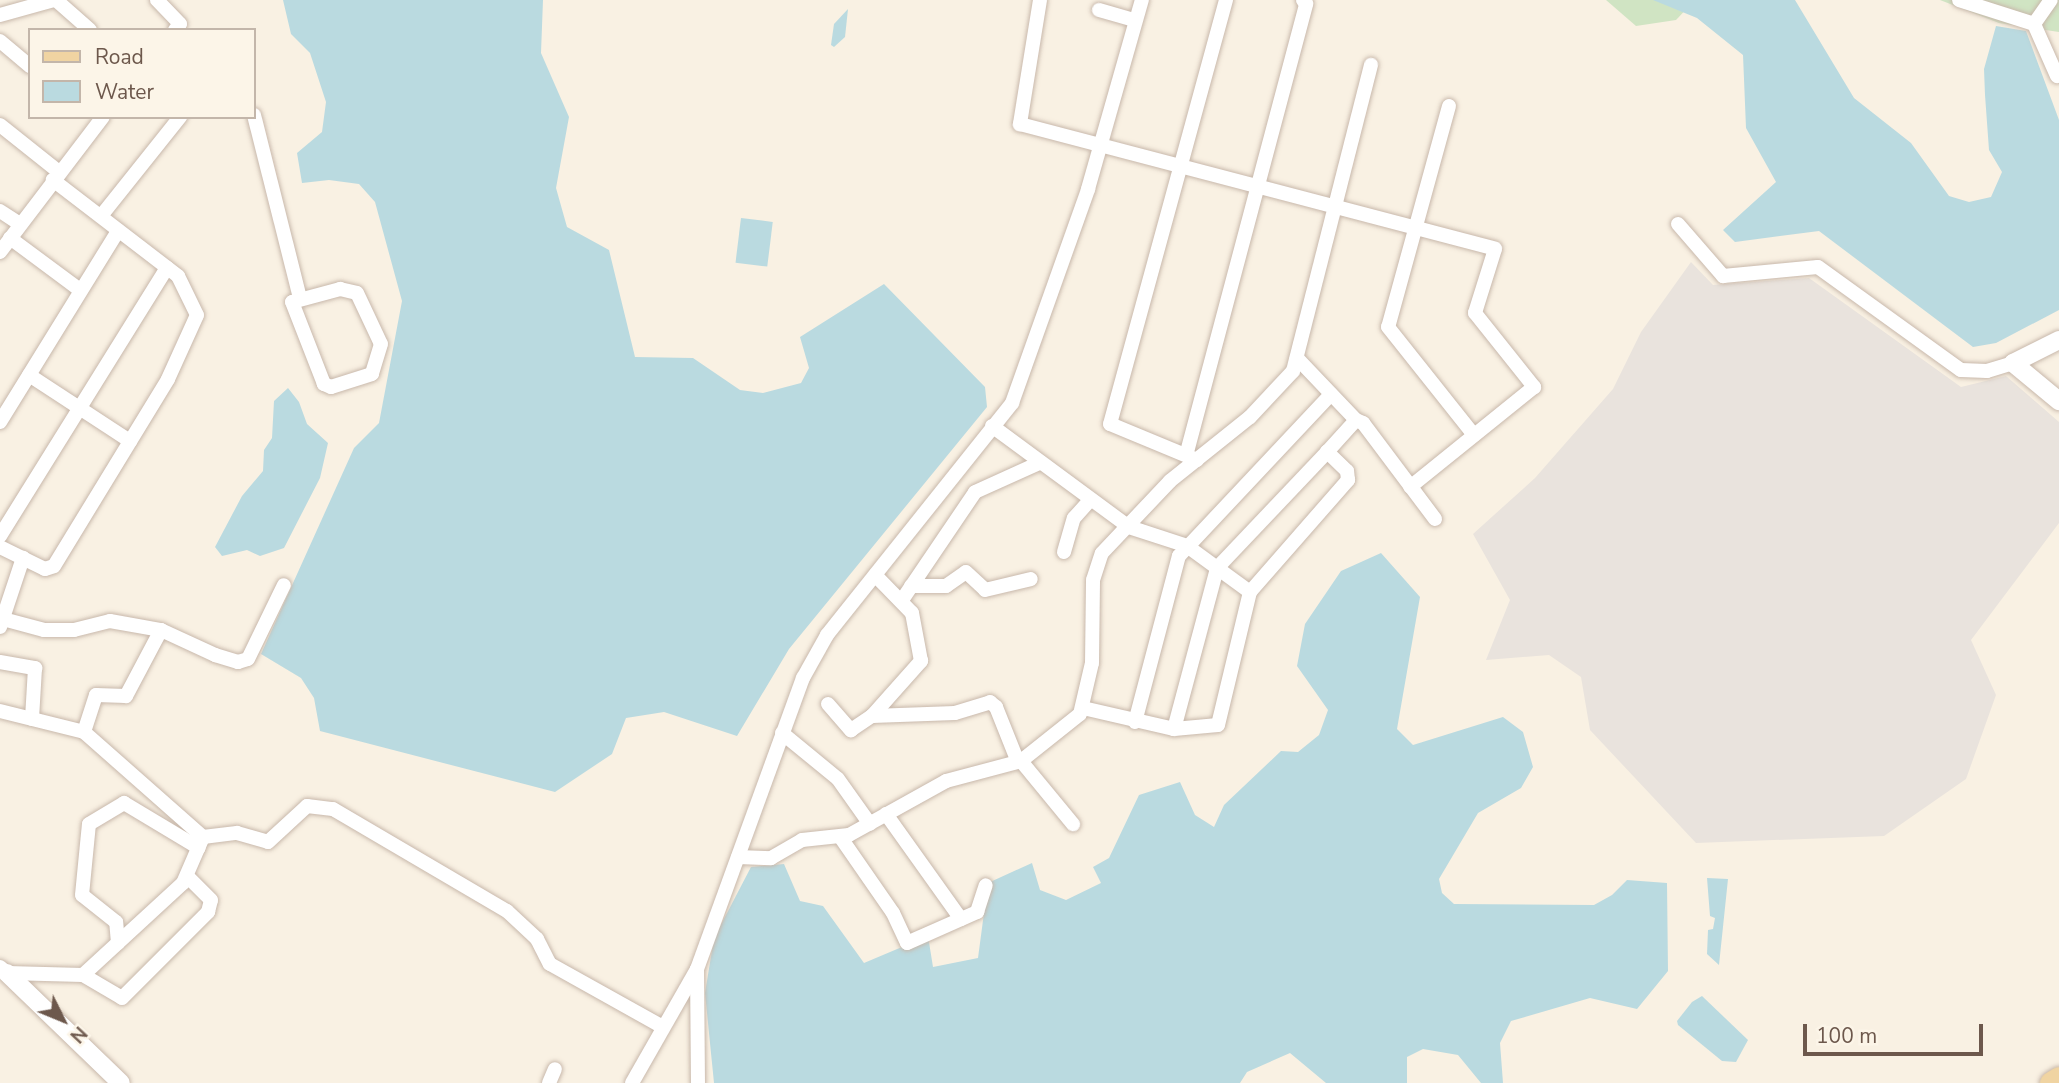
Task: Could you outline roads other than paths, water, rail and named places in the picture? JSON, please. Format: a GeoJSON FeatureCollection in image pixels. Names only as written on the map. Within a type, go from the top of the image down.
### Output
{"type":"FeatureCollection","features":[{"type":"Feature","properties":{"kind":"main road"},"geometry":{"type":"LineString","coordinates":[[2051,1083],[2059,1077]]}},
{"type":"Feature","properties":{"kind":"street"},"geometry":{"type":"LineString","coordinates":[[0,15],[55,0],[88,28]]}},
{"type":"Feature","properties":{"kind":"street"},"geometry":{"type":"LineString","coordinates":[[157,0],[180,24],[177,28]]}},
{"type":"Feature","properties":{"kind":"street"},"geometry":{"type":"LineString","coordinates":[[1040,0],[1020,124],[1180,168],[1416,226],[1495,249],[1475,313],[1534,387],[1410,487]]}},
{"type":"Feature","properties":{"kind":"street"},"geometry":{"type":"LineString","coordinates":[[632,1083],[661,1026],[697,969],[803,678],[827,635],[1012,403],[1101,145],[1142,0]]}},
{"type":"Feature","properties":{"kind":"street"},"geometry":{"type":"LineString","coordinates":[[1192,456],[1110,424],[1226,0]]}},
{"type":"Feature","properties":{"kind":"street"},"geometry":{"type":"LineString","coordinates":[[1192,456],[1306,4],[1303,0]]}},
{"type":"Feature","properties":{"kind":"street"},"geometry":{"type":"LineString","coordinates":[[1959,0],[2034,23],[2058,78]]}},
{"type":"Feature","properties":{"kind":"street"},"geometry":{"type":"LineString","coordinates":[[2034,23],[2051,0]]}},
{"type":"Feature","properties":{"kind":"street"},"geometry":{"type":"LineString","coordinates":[[1099,10],[1135,20]]}},
{"type":"Feature","properties":{"kind":"street"},"geometry":{"type":"LineString","coordinates":[[0,41],[28,64]]}},
{"type":"Feature","properties":{"kind":"street"},"geometry":{"type":"LineString","coordinates":[[737,857],[771,858],[802,841],[841,838],[946,781],[1019,762],[1083,708],[1091,663],[1093,580],[1102,552],[1129,527],[1192,456],[1250,416],[1293,371],[1371,65]]}},
{"type":"Feature","properties":{"kind":"street"},"geometry":{"type":"LineString","coordinates":[[1449,106],[1388,327],[1474,435]]}},
{"type":"Feature","properties":{"kind":"street"},"geometry":{"type":"LineString","coordinates":[[0,252],[97,119]]}},
{"type":"Feature","properties":{"kind":"street"},"geometry":{"type":"LineString","coordinates":[[100,216],[178,119]]}},
{"type":"Feature","properties":{"kind":"street"},"geometry":{"type":"LineString","coordinates":[[255,119],[300,298]]}},
{"type":"Feature","properties":{"kind":"street"},"geometry":{"type":"LineString","coordinates":[[0,125],[100,216],[178,276],[197,315],[168,379],[54,566],[45,569],[0,547]]}},
{"type":"Feature","properties":{"kind":"street"},"geometry":{"type":"LineString","coordinates":[[0,211],[20,224]]}},
{"type":"Feature","properties":{"kind":"street"},"geometry":{"type":"LineString","coordinates":[[1678,225],[1723,276],[1818,267],[1961,370],[1987,371],[2014,363],[2059,340]]}},
{"type":"Feature","properties":{"kind":"street"},"geometry":{"type":"LineString","coordinates":[[0,422],[118,231]]}},
{"type":"Feature","properties":{"kind":"street"},"geometry":{"type":"LineString","coordinates":[[10,238],[80,290]]}},
{"type":"Feature","properties":{"kind":"street"},"geometry":{"type":"LineString","coordinates":[[0,536],[167,268]]}},
{"type":"Feature","properties":{"kind":"street"},"geometry":{"type":"LineString","coordinates":[[340,289],[357,293],[381,344],[372,374],[331,387],[324,384],[293,311],[292,302],[300,298],[340,289]]}},
{"type":"Feature","properties":{"kind":"street"},"geometry":{"type":"LineString","coordinates":[[1297,358],[1356,421],[1363,423],[1435,519]]}},
{"type":"Feature","properties":{"kind":"street"},"geometry":{"type":"LineString","coordinates":[[2014,363],[2059,401]]}},
{"type":"Feature","properties":{"kind":"street"},"geometry":{"type":"LineString","coordinates":[[29,375],[130,442]]}},
{"type":"Feature","properties":{"kind":"street"},"geometry":{"type":"LineString","coordinates":[[1135,722],[1179,556],[1331,394]]}},
{"type":"Feature","properties":{"kind":"street"},"geometry":{"type":"LineString","coordinates":[[1174,729],[1217,568],[1356,421]]}},
{"type":"Feature","properties":{"kind":"street"},"geometry":{"type":"LineString","coordinates":[[992,426],[1129,527],[1187,545],[1250,592]]}},
{"type":"Feature","properties":{"kind":"street"},"geometry":{"type":"LineString","coordinates":[[1083,708],[1174,729],[1218,725],[1250,592],[1348,480],[1347,471],[1327,452]]}},
{"type":"Feature","properties":{"kind":"street"},"geometry":{"type":"LineString","coordinates":[[902,600],[975,492],[1041,462]]}},
{"type":"Feature","properties":{"kind":"street"},"geometry":{"type":"LineString","coordinates":[[1064,552],[1074,518],[1091,499]]}},
{"type":"Feature","properties":{"kind":"street"},"geometry":{"type":"LineString","coordinates":[[23,558],[1,623],[44,630],[75,630],[110,621],[162,630],[215,655],[238,662],[248,659],[284,584]]}},
{"type":"Feature","properties":{"kind":"street"},"geometry":{"type":"LineString","coordinates":[[911,586],[946,586],[966,572],[985,590],[1031,579]]}},
{"type":"Feature","properties":{"kind":"street"},"geometry":{"type":"LineString","coordinates":[[828,704],[852,730],[872,716],[921,661],[912,613],[875,575]]}},
{"type":"Feature","properties":{"kind":"street"},"geometry":{"type":"LineString","coordinates":[[84,732],[96,695],[126,696],[162,630]]}},
{"type":"Feature","properties":{"kind":"street"},"geometry":{"type":"LineString","coordinates":[[0,662],[35,668],[32,719]]}},
{"type":"Feature","properties":{"kind":"street"},"geometry":{"type":"LineString","coordinates":[[872,716],[955,713],[990,702],[996,707],[1019,762],[1073,824]]}},
{"type":"Feature","properties":{"kind":"street"},"geometry":{"type":"LineString","coordinates":[[0,711],[84,732],[201,842]]}},
{"type":"Feature","properties":{"kind":"street"},"geometry":{"type":"LineString","coordinates":[[782,733],[838,779],[870,824]]}},
{"type":"Feature","properties":{"kind":"street"},"geometry":{"type":"LineString","coordinates":[[118,943],[116,922],[82,895],[89,824],[124,803],[201,842],[237,833],[268,842],[307,806],[333,809],[507,911],[537,939],[550,964],[661,1026]]}},
{"type":"Feature","properties":{"kind":"street"},"geometry":{"type":"LineString","coordinates":[[886,814],[961,919]]}},
{"type":"Feature","properties":{"kind":"street"},"geometry":{"type":"LineString","coordinates":[[841,838],[893,913],[907,943],[978,912],[986,885]]}},
{"type":"Feature","properties":{"kind":"street"},"geometry":{"type":"LineString","coordinates":[[83,975],[187,876],[201,842]]}},
{"type":"Feature","properties":{"kind":"street"},"geometry":{"type":"LineString","coordinates":[[4,970],[83,975],[122,998],[208,912],[211,900],[187,876]]}},
{"type":"Feature","properties":{"kind":"street"},"geometry":{"type":"LineString","coordinates":[[697,969],[698,1083]]}},
{"type":"Feature","properties":{"kind":"street"},"geometry":{"type":"LineString","coordinates":[[4,970],[121,1083]]}},
{"type":"Feature","properties":{"kind":"water"},"geometry":{"type":"Polygon","coordinates":[[[283,0],[543,0],[541,53],[569,117],[556,188],[567,227],[609,250],[635,357],[693,358],[740,390],[763,393],[801,383],[809,368],[800,337],[884,284],[985,387],[987,407],[789,649],[737,736],[664,712],[626,718],[612,754],[555,792],[320,731],[314,698],[301,678],[261,654],[354,448],[379,423],[402,301],[375,202],[359,184],[329,180],[302,183],[297,153],[322,132],[326,102],[310,53],[291,34],[283,0]]]}},
{"type":"Feature","properties":{"kind":"water"},"geometry":{"type":"Polygon","coordinates":[[[1653,0],[1795,0],[1854,98],[1911,143],[1949,196],[1969,202],[1991,197],[2002,172],[1989,150],[1985,95],[1984,69],[1996,26],[2026,31],[2059,120],[2059,310],[1996,343],[1973,347],[1819,231],[1735,242],[1723,230],[1776,182],[1746,128],[1743,55],[1697,18],[1653,0]]]}},
{"type":"Feature","properties":{"kind":"water"},"geometry":{"type":"Polygon","coordinates":[[[848,9],[845,37],[834,47],[831,45],[834,24],[848,9]]]}},
{"type":"Feature","properties":{"kind":"water"},"geometry":{"type":"Polygon","coordinates":[[[741,218],[773,222],[767,267],[736,263],[741,218]]]}},
{"type":"Feature","properties":{"kind":"water"},"geometry":{"type":"Polygon","coordinates":[[[288,388],[299,402],[307,424],[328,443],[320,478],[284,548],[260,556],[247,550],[222,556],[215,547],[242,496],[263,471],[264,450],[272,438],[274,401],[288,388]]]}},
{"type":"Feature","properties":{"kind":"water"},"geometry":{"type":"Polygon","coordinates":[[[1381,553],[1420,597],[1397,729],[1413,745],[1503,717],[1523,732],[1533,767],[1521,788],[1478,813],[1439,879],[1442,893],[1454,904],[1594,905],[1612,895],[1627,880],[1667,883],[1668,971],[1637,1009],[1590,998],[1511,1021],[1500,1043],[1503,1083],[1481,1083],[1458,1055],[1423,1049],[1407,1057],[1407,1083],[1326,1083],[1290,1053],[1247,1072],[1240,1083],[714,1083],[705,993],[714,938],[751,867],[784,864],[800,901],[823,906],[864,963],[928,936],[933,967],[978,958],[988,883],[1032,863],[1040,890],[1066,900],[1101,883],[1093,867],[1109,858],[1139,795],[1180,782],[1195,815],[1214,827],[1224,805],[1281,751],[1298,752],[1319,735],[1328,710],[1297,666],[1305,624],[1341,571],[1381,553]]]}},
{"type":"Feature","properties":{"kind":"water"},"geometry":{"type":"Polygon","coordinates":[[[1707,878],[1728,879],[1719,965],[1707,954],[1708,930],[1713,929],[1715,918],[1710,916],[1707,878]]]}},
{"type":"Feature","properties":{"kind":"water"},"geometry":{"type":"Polygon","coordinates":[[[1702,996],[1748,1040],[1736,1062],[1722,1061],[1678,1025],[1677,1021],[1692,1002],[1702,996]]]}}]}
